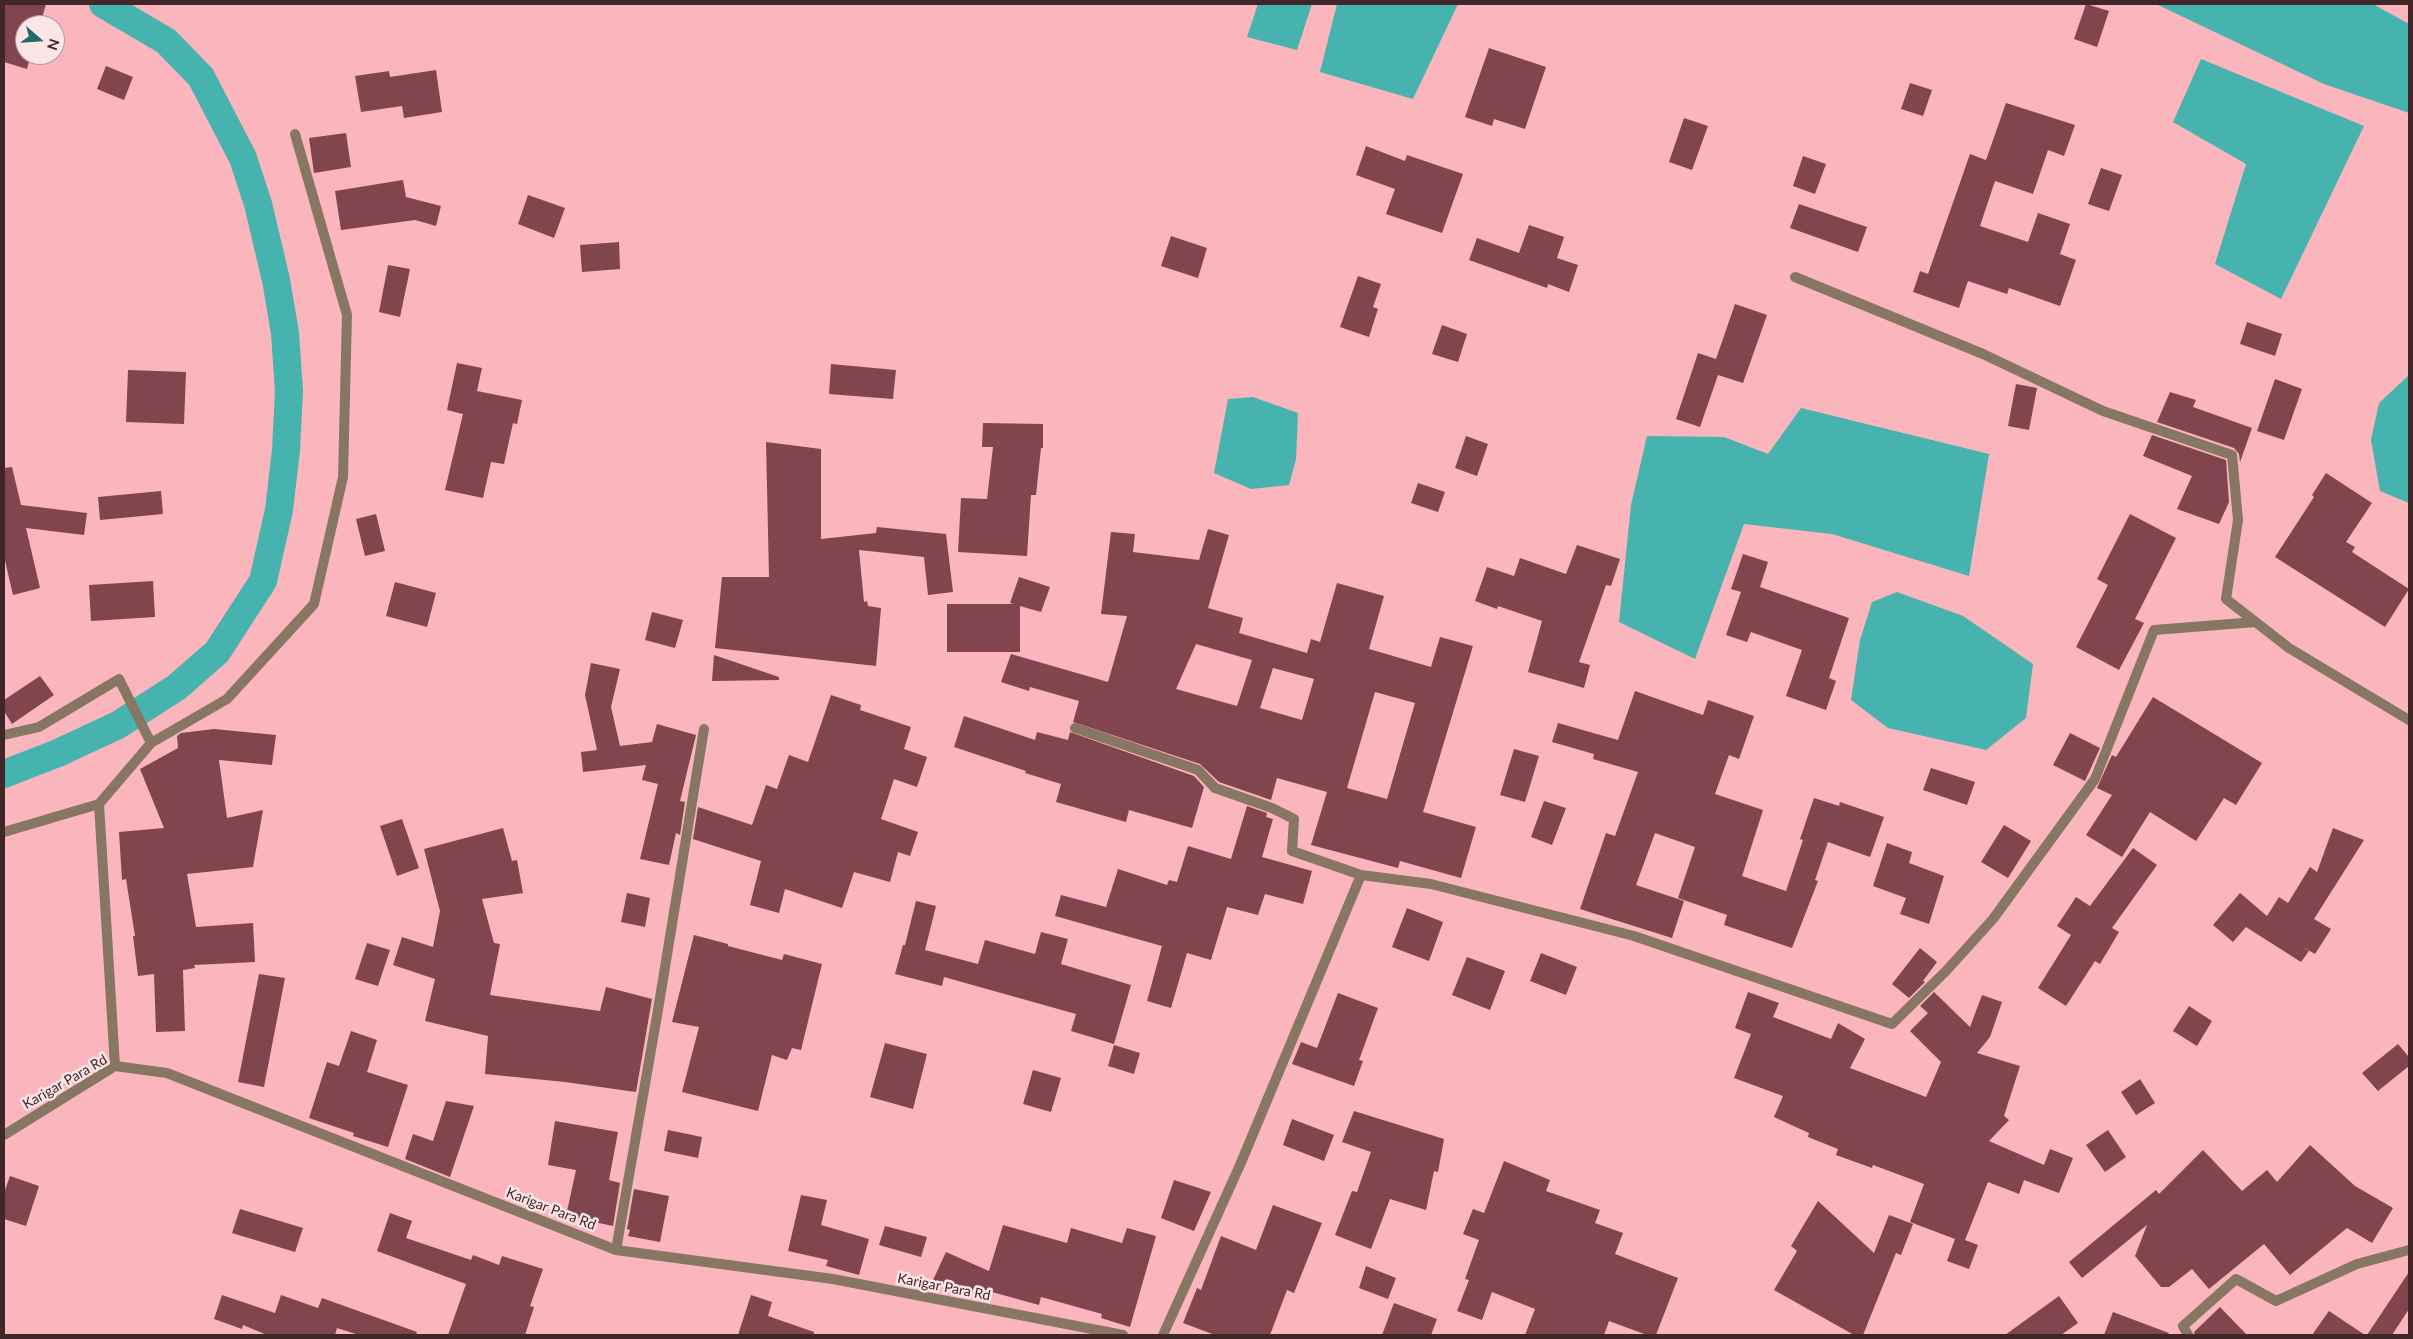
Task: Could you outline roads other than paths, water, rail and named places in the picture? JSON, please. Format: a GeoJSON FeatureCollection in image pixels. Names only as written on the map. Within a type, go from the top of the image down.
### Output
{"type":"FeatureCollection","features":[{"type":"Feature","properties":{"kind":"street"},"geometry":{"type":"LineString","coordinates":[[4,832],[99,804],[151,744],[227,699],[314,604],[343,477],[347,315],[295,134]]}},
{"type":"Feature","properties":{"kind":"street"},"geometry":{"type":"LineString","coordinates":[[1794,277],[1983,354],[2103,411],[2232,454],[2238,520],[2226,599],[2289,648],[2409,720]]}},
{"type":"Feature","properties":{"kind":"street"},"geometry":{"type":"LineString","coordinates":[[1075,728],[1198,770],[1215,788],[1272,808],[1294,819],[1292,851],[1361,875],[1430,884],[1634,936],[1892,1024],[1946,971],[1993,919],[2095,779],[2154,630],[2256,622]]}},
{"type":"Feature","properties":{"kind":"street"},"geometry":{"type":"LineString","coordinates":[[4,735],[39,727],[120,680],[151,744]]}},
{"type":"Feature","properties":{"kind":"street"},"geometry":{"type":"LineString","coordinates":[[616,1250],[704,729]]}},
{"type":"Feature","properties":{"kind":"street"},"geometry":{"type":"LineString","coordinates":[[99,804],[115,1066]]}},
{"type":"Feature","properties":{"kind":"street"},"geometry":{"type":"LineString","coordinates":[[1163,1335],[1240,1165],[1361,875]]}},
{"type":"Feature","properties":{"kind":"street","name":"Karigar Para Rd"},"geometry":{"type":"LineString","coordinates":[[4,1135],[115,1066],[167,1073],[616,1250],[833,1279],[1123,1335]]}},
{"type":"Feature","properties":{"kind":"street"},"geometry":{"type":"LineString","coordinates":[[2188,1335],[2183,1326],[2236,1279],[2276,1301],[2357,1264],[2409,1250]]}},
{"type":"Feature","properties":{"kind":"water"},"geometry":{"type":"Polygon","coordinates":[[[1258,4],[1312,4],[1297,50],[1247,37],[1258,4]]]}},
{"type":"Feature","properties":{"kind":"water"},"geometry":{"type":"Polygon","coordinates":[[[1337,4],[1458,4],[1413,99],[1320,72],[1337,4]]]}},
{"type":"Feature","properties":{"kind":"water"},"geometry":{"type":"Polygon","coordinates":[[[2156,4],[2373,4],[2409,24],[2409,113],[2324,84],[2156,4]]]}},
{"type":"Feature","properties":{"kind":"water"},"geometry":{"type":"Polygon","coordinates":[[[2201,59],[2364,126],[2281,299],[2215,264],[2246,164],[2173,122],[2201,59]]]}},
{"type":"Feature","properties":{"kind":"water"},"geometry":{"type":"Polygon","coordinates":[[[2408,376],[2409,503],[2380,491],[2371,440],[2379,403],[2408,376]]]}},
{"type":"Feature","properties":{"kind":"water"},"geometry":{"type":"Polygon","coordinates":[[[1253,397],[1298,413],[1296,459],[1289,485],[1251,489],[1214,473],[1228,399],[1253,397]]]}},
{"type":"Feature","properties":{"kind":"water"},"geometry":{"type":"Polygon","coordinates":[[[1801,408],[1989,454],[1969,576],[1832,534],[1744,524],[1695,659],[1619,622],[1631,505],[1647,436],[1724,437],[1768,454],[1801,408]]]}},
{"type":"Feature","properties":{"kind":"water"},"geometry":{"type":"Polygon","coordinates":[[[1897,592],[1963,616],[2033,664],[2026,718],[1986,750],[1888,728],[1851,700],[1860,640],[1872,602],[1897,592]]]}},
{"type":"Feature","properties":{"kind":"waterway"},"geometry":{"type":"LineString","coordinates":[[4,774],[58,753],[118,725],[177,687],[217,652],[263,581],[279,510],[286,450],[289,391],[285,333],[276,280],[258,204],[243,158],[201,77],[166,41],[103,4]]}}]}
